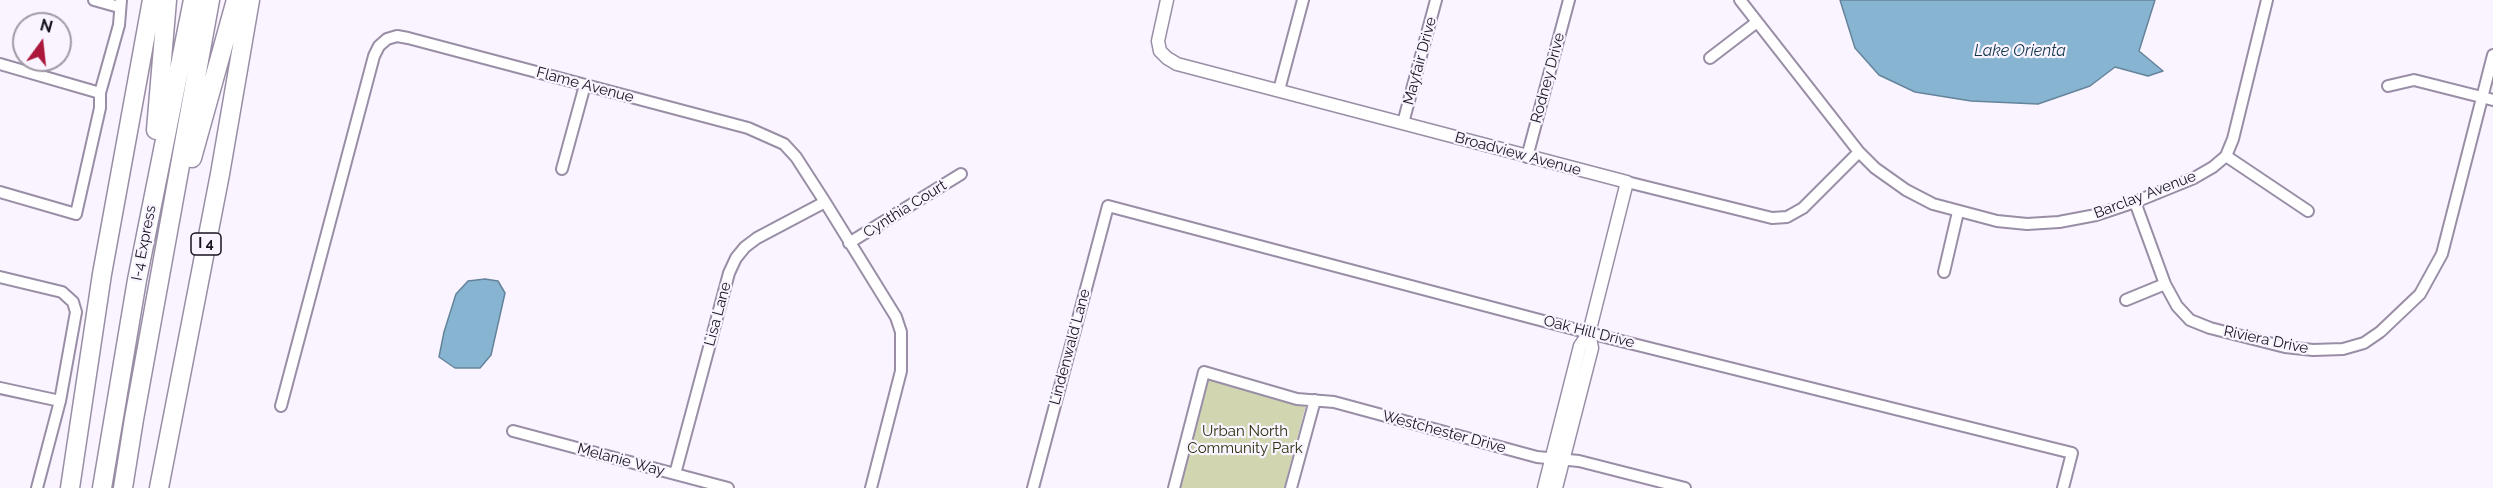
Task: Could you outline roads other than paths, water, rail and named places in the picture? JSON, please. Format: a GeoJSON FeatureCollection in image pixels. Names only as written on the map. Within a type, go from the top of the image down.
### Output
{"type":"FeatureCollection","features":[{"type":"Feature","properties":{"kind":"highway"},"geometry":{"type":"LineString","coordinates":[[70,488],[104,262],[152,0]]}},
{"type":"Feature","properties":{"kind":"highway"},"geometry":{"type":"LineString","coordinates":[[147,225],[167,0]]}},
{"type":"Feature","properties":{"kind":"highway","name":"I-4 Express"},"geometry":{"type":"LineString","coordinates":[[102,488],[147,225],[193,0]]}},
{"type":"Feature","properties":{"kind":"highway","name":"I-4 Express"},"geometry":{"type":"LineString","coordinates":[[123,488],[210,0]]}},
{"type":"Feature","properties":{"kind":"highway"},"geometry":{"type":"LineString","coordinates":[[164,261],[236,0]]}},
{"type":"Feature","properties":{"kind":"highway","name":"I 4"},"geometry":{"type":"LineString","coordinates":[[159,488],[250,0]]}},
{"type":"Feature","properties":{"kind":"street"},"geometry":{"type":"LineString","coordinates":[[0,192],[76,214],[100,108],[100,93],[119,25],[120,3],[94,0]]}},
{"type":"Feature","properties":{"kind":"street","name":"Broadview Avenue"},"geometry":{"type":"LineString","coordinates":[[1167,0],[1159,30],[1160,51],[1177,64],[1527,157],[1772,218],[1787,217],[1803,208],[1859,152]]}},
{"type":"Feature","properties":{"kind":"street"},"geometry":{"type":"LineString","coordinates":[[1279,90],[1303,0]]}},
{"type":"Feature","properties":{"kind":"street","name":"Mayfair Drive"},"geometry":{"type":"LineString","coordinates":[[1403,123],[1436,0]]}},
{"type":"Feature","properties":{"kind":"street","name":"Rodney Drive"},"geometry":{"type":"LineString","coordinates":[[1527,157],[1569,0]]}},
{"type":"Feature","properties":{"kind":"street","name":"Barclay Avenue"},"geometry":{"type":"LineString","coordinates":[[1740,0],[1859,152],[1875,168],[1906,190],[1933,204],[1996,221],[2027,224],[2059,222],[2096,215],[2135,202],[2194,178],[2226,156]]}},
{"type":"Feature","properties":{"kind":"street"},"geometry":{"type":"LineString","coordinates":[[2267,0],[2233,138],[2226,156],[2308,211]]}},
{"type":"Feature","properties":{"kind":"street"},"geometry":{"type":"LineString","coordinates":[[1710,58],[1757,22]]}},
{"type":"Feature","properties":{"kind":"street","name":"Flame Avenue"},"geometry":{"type":"LineString","coordinates":[[281,406],[374,56],[379,46],[387,39],[397,36],[748,128],[784,144],[796,157],[825,202],[896,317],[901,332],[901,371],[871,488]]}},
{"type":"Feature","properties":{"kind":"street","name":"Riviera Drive"},"geometry":{"type":"LineString","coordinates":[[2135,202],[2165,284],[2177,306],[2190,320],[2210,328],[2285,347],[2313,350],[2343,349],[2364,343],[2380,332],[2420,294],[2442,254],[2493,55]]}},
{"type":"Feature","properties":{"kind":"street"},"geometry":{"type":"LineString","coordinates":[[0,64],[100,93]]}},
{"type":"Feature","properties":{"kind":"street"},"geometry":{"type":"LineString","coordinates":[[2388,86],[2414,80],[2493,100]]}},
{"type":"Feature","properties":{"kind":"street"},"geometry":{"type":"LineString","coordinates":[[562,169],[585,86]]}},
{"type":"Feature","properties":{"kind":"street","name":"Cynthia Court"},"geometry":{"type":"LineString","coordinates":[[849,243],[961,174]]}},
{"type":"Feature","properties":{"kind":"street"},"geometry":{"type":"LineString","coordinates":[[1556,488],[1558,459],[1580,346],[1589,333],[1627,182]]}},
{"type":"Feature","properties":{"kind":"street","name":"Lisa Lane"},"geometry":{"type":"LineString","coordinates":[[675,474],[729,273],[736,258],[757,238],[825,202]]}},
{"type":"Feature","properties":{"kind":"street","name":"Oak Hill Drive"},"geometry":{"type":"LineString","coordinates":[[1108,206],[1589,333],[2072,453],[2063,488]]}},
{"type":"Feature","properties":{"kind":"street","name":"Lindenwald Lane"},"geometry":{"type":"LineString","coordinates":[[1033,488],[1108,206]]}},
{"type":"Feature","properties":{"kind":"street"},"geometry":{"type":"LineString","coordinates":[[1944,272],[1958,212]]}},
{"type":"Feature","properties":{"kind":"street"},"geometry":{"type":"LineString","coordinates":[[0,277],[62,292],[74,302],[76,312],[60,401],[37,488]]}},
{"type":"Feature","properties":{"kind":"street"},"geometry":{"type":"LineString","coordinates":[[2126,300],[2165,284]]}},
{"type":"Feature","properties":{"kind":"street","name":"Westchester Drive"},"geometry":{"type":"LineString","coordinates":[[1174,488],[1204,372],[1298,399],[1334,402],[1537,457],[1558,459],[1685,488]]}},
{"type":"Feature","properties":{"kind":"street"},"geometry":{"type":"LineString","coordinates":[[0,388],[60,401]]}},
{"type":"Feature","properties":{"kind":"street"},"geometry":{"type":"LineString","coordinates":[[1291,488],[1315,400]]}},
{"type":"Feature","properties":{"kind":"street","name":"Melanie Way"},"geometry":{"type":"LineString","coordinates":[[513,431],[728,488]]}},
{"type":"Feature","properties":{"kind":"street"},"geometry":{"type":"LineString","coordinates":[[1544,488],[1558,459]]}},
{"type":"Feature","properties":{"kind":"water","name":"Lake Orienta"},"geometry":{"type":"Polygon","coordinates":[[[1840,0],[2155,0],[2139,51],[2163,71],[2148,76],[2115,67],[2090,86],[2038,104],[1971,101],[1915,92],[1879,75],[1855,48],[1840,0]]]}},
{"type":"Feature","properties":{"kind":"water"},"geometry":{"type":"Polygon","coordinates":[[[485,279],[498,281],[505,293],[491,355],[480,368],[455,368],[439,357],[456,294],[468,281],[485,279]]]}},
{"type":"Feature","properties":{"kind":"park label","name":"Urban North Community Park"},"geometry":{"type":"Point","coordinates":[1245,440]}}]}
